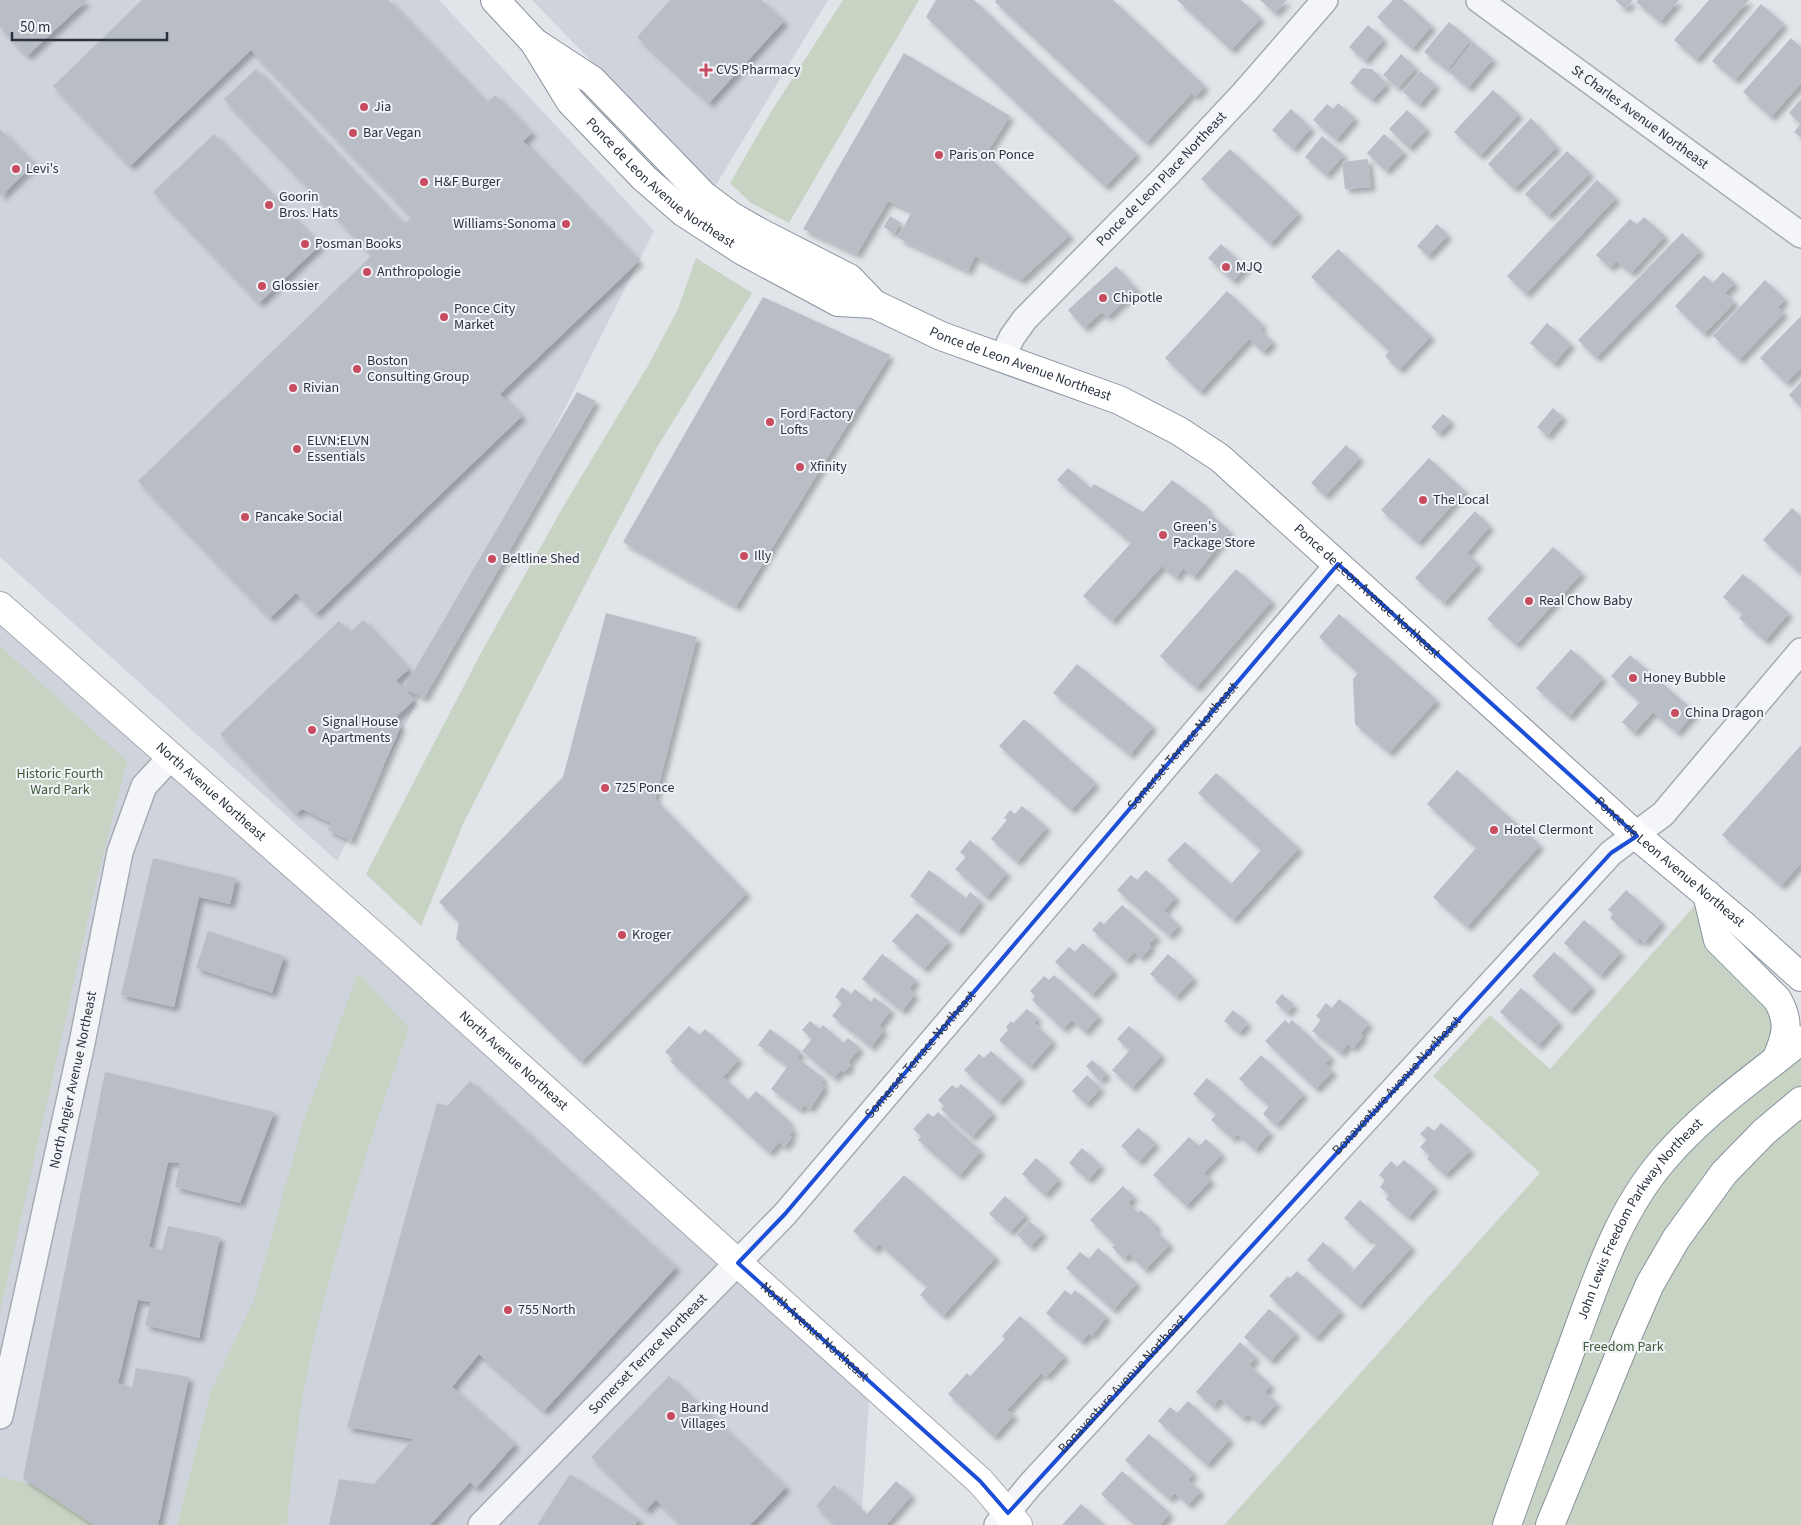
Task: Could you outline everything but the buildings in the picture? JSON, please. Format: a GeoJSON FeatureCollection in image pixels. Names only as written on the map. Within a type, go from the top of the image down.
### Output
{"type":"FeatureCollection","features":[{"type":"Feature","properties":{"kind":"main road","name":"Ponce de Leon Avenue Northeast"},"geometry":{"type":"LineString","coordinates":[[495,0],[534,42],[592,80],[703,195],[731,216],[849,278],[874,304],[941,336],[1118,400],[1201,444],[1220,458],[1637,836],[1707,894],[1801,977]]}},
{"type":"Feature","properties":{"kind":"main road","name":"North Avenue Northeast"},"geometry":{"type":"LineString","coordinates":[[0,606],[980,1481],[1008,1521]]}},
{"type":"Feature","properties":{"kind":"main road"},"geometry":{"type":"LineString","coordinates":[[1707,894],[1718,940],[1777,999],[1784,1010],[1787,1023],[1785,1040],[1776,1060]]}},
{"type":"Feature","properties":{"kind":"main road","name":"John Lewis Freedom Parkway Northeast"},"geometry":{"type":"LineString","coordinates":[[1507,1525],[1608,1248],[1632,1202],[1663,1159],[1692,1129],[1726,1098],[1801,1040]]}},
{"type":"Feature","properties":{"kind":"main road"},"geometry":{"type":"LineString","coordinates":[[1550,1525],[1628,1332],[1650,1284],[1676,1239],[1724,1173],[1764,1132],[1801,1101]]}},
{"type":"Feature","properties":{"kind":"street","name":"Ponce de Leon Place Northeast"},"geometry":{"type":"LineString","coordinates":[[1002,358],[1012,337],[1025,319],[1174,168],[1244,93],[1325,0]]}},
{"type":"Feature","properties":{"kind":"street","name":"St Charles Avenue Northeast"},"geometry":{"type":"LineString","coordinates":[[1479,0],[1801,235]]}},
{"type":"Feature","properties":{"kind":"street","name":"Somerset Terrace Northeast"},"geometry":{"type":"LineString","coordinates":[[481,1525],[791,1207],[1338,564]]}},
{"type":"Feature","properties":{"kind":"street","name":"Bonaventure Avenue Northeast"},"geometry":{"type":"LineString","coordinates":[[1008,1521],[1036,1478],[1611,853],[1637,836],[1666,810],[1801,652]]}},
{"type":"Feature","properties":{"kind":"street","name":"North Angier Avenue Northeast"},"geometry":{"type":"LineString","coordinates":[[0,1416],[82,1043],[120,852],[144,786],[171,757]]}},
{"type":"Feature","properties":{"kind":"highlighted area"},"geometry":{"type":"Polygon","coordinates":[[[1338,564],[1637,836],[1611,853],[1008,1513],[980,1481],[738,1263],[785,1214],[1338,564]]]}},
{"type":"Feature","properties":{"kind":"shaded area","name":"Ponce City Market"},"geometry":{"type":"Polygon","coordinates":[[[0,0],[439,0],[654,231],[337,861],[0,557],[0,0]]]}},
{"type":"Feature","properties":{"kind":"shaded area"},"geometry":{"type":"Polygon","coordinates":[[[532,0],[828,0],[714,188],[532,0]]]}},
{"type":"Feature","properties":{"kind":"shaded area"},"geometry":{"type":"Polygon","coordinates":[[[0,606],[870,1385],[861,1525],[0,1525],[0,606]]]}},
{"type":"Feature","properties":{"kind":"green space"},"geometry":{"type":"Polygon","coordinates":[[[843,0],[919,0],[789,223],[751,203],[730,183],[771,112],[843,0]]]}},
{"type":"Feature","properties":{"kind":"green space"},"geometry":{"type":"Polygon","coordinates":[[[696,258],[752,293],[656,449],[608,540],[463,824],[421,926],[366,874],[481,653],[563,507],[649,364],[678,309],[696,258]]]}},
{"type":"Feature","properties":{"kind":"green space","name":"Historic Fourth Ward Park"},"geometry":{"type":"Polygon","coordinates":[[[0,646],[127,761],[96,883],[0,1312],[0,646]]]}},
{"type":"Feature","properties":{"kind":"green space","name":"Freedom Park"},"geometry":{"type":"Polygon","coordinates":[[[1696,904],[1801,1030],[1801,1525],[1224,1525],[1540,1173],[1433,1076],[1490,1015],[1550,1069],[1696,904]]]}},
{"type":"Feature","properties":{"kind":"green space"},"geometry":{"type":"Polygon","coordinates":[[[358,973],[409,1028],[361,1172],[319,1319],[299,1421],[287,1525],[177,1525],[211,1391],[254,1300],[303,1123],[358,973]]]}},
{"type":"Feature","properties":{"kind":"green space"},"geometry":{"type":"Polygon","coordinates":[[[0,1476],[85,1501],[120,1525],[0,1525],[0,1476]]]}},
{"type":"Feature","properties":{"kind":"place","name":"CVS Pharmacy"},"geometry":{"type":"Point","coordinates":[706,70]}},
{"type":"Feature","properties":{"kind":"place","name":"Jia"},"geometry":{"type":"Point","coordinates":[364,107]}},
{"type":"Feature","properties":{"kind":"place","name":"Bar Vegan"},"geometry":{"type":"Point","coordinates":[353,133]}},
{"type":"Feature","properties":{"kind":"place","name":"Paris on Ponce"},"geometry":{"type":"Point","coordinates":[939,155]}},
{"type":"Feature","properties":{"kind":"place","name":"Levi's"},"geometry":{"type":"Point","coordinates":[16,169]}},
{"type":"Feature","properties":{"kind":"place","name":"H&F Burger"},"geometry":{"type":"Point","coordinates":[424,182]}},
{"type":"Feature","properties":{"kind":"place","name":"Goorin Bros. Hats"},"geometry":{"type":"Point","coordinates":[269,205]}},
{"type":"Feature","properties":{"kind":"place","name":"Williams-Sonoma"},"geometry":{"type":"Point","coordinates":[566,224]}},
{"type":"Feature","properties":{"kind":"place","name":"Posman Books"},"geometry":{"type":"Point","coordinates":[305,244]}},
{"type":"Feature","properties":{"kind":"place","name":"MJQ"},"geometry":{"type":"Point","coordinates":[1226,267]}},
{"type":"Feature","properties":{"kind":"place","name":"Anthropologie"},"geometry":{"type":"Point","coordinates":[367,272]}},
{"type":"Feature","properties":{"kind":"place","name":"Glossier"},"geometry":{"type":"Point","coordinates":[262,286]}},
{"type":"Feature","properties":{"kind":"place","name":"Chipotle"},"geometry":{"type":"Point","coordinates":[1103,298]}},
{"type":"Feature","properties":{"kind":"place","name":"Ponce City Market"},"geometry":{"type":"Point","coordinates":[444,317]}},
{"type":"Feature","properties":{"kind":"place","name":"Boston Consulting Group"},"geometry":{"type":"Point","coordinates":[357,369]}},
{"type":"Feature","properties":{"kind":"place","name":"Rivian"},"geometry":{"type":"Point","coordinates":[293,388]}},
{"type":"Feature","properties":{"kind":"place","name":"Ford Factory Lofts"},"geometry":{"type":"Point","coordinates":[770,422]}},
{"type":"Feature","properties":{"kind":"place","name":"ELVN:ELVN Essentials"},"geometry":{"type":"Point","coordinates":[297,449]}},
{"type":"Feature","properties":{"kind":"place","name":"Xfinity"},"geometry":{"type":"Point","coordinates":[800,467]}},
{"type":"Feature","properties":{"kind":"place","name":"The Local"},"geometry":{"type":"Point","coordinates":[1423,500]}},
{"type":"Feature","properties":{"kind":"place","name":"Pancake Social"},"geometry":{"type":"Point","coordinates":[245,517]}},
{"type":"Feature","properties":{"kind":"place","name":"Green's Package Store"},"geometry":{"type":"Point","coordinates":[1163,535]}},
{"type":"Feature","properties":{"kind":"place","name":"Illy"},"geometry":{"type":"Point","coordinates":[744,556]}},
{"type":"Feature","properties":{"kind":"place","name":"Beltline Shed"},"geometry":{"type":"Point","coordinates":[492,559]}},
{"type":"Feature","properties":{"kind":"place","name":"Real Chow Baby"},"geometry":{"type":"Point","coordinates":[1529,601]}},
{"type":"Feature","properties":{"kind":"place","name":"Honey Bubble"},"geometry":{"type":"Point","coordinates":[1633,678]}},
{"type":"Feature","properties":{"kind":"place","name":"China Dragon"},"geometry":{"type":"Point","coordinates":[1675,713]}},
{"type":"Feature","properties":{"kind":"place","name":"Signal House Apartments"},"geometry":{"type":"Point","coordinates":[312,730]}},
{"type":"Feature","properties":{"kind":"place","name":"725 Ponce"},"geometry":{"type":"Point","coordinates":[605,788]}},
{"type":"Feature","properties":{"kind":"place","name":"Hotel Clermont"},"geometry":{"type":"Point","coordinates":[1494,830]}},
{"type":"Feature","properties":{"kind":"place","name":"Kroger"},"geometry":{"type":"Point","coordinates":[622,935]}},
{"type":"Feature","properties":{"kind":"place","name":"755 North"},"geometry":{"type":"Point","coordinates":[508,1310]}},
{"type":"Feature","properties":{"kind":"place","name":"Barking Hound Villages"},"geometry":{"type":"Point","coordinates":[671,1416]}}]}
